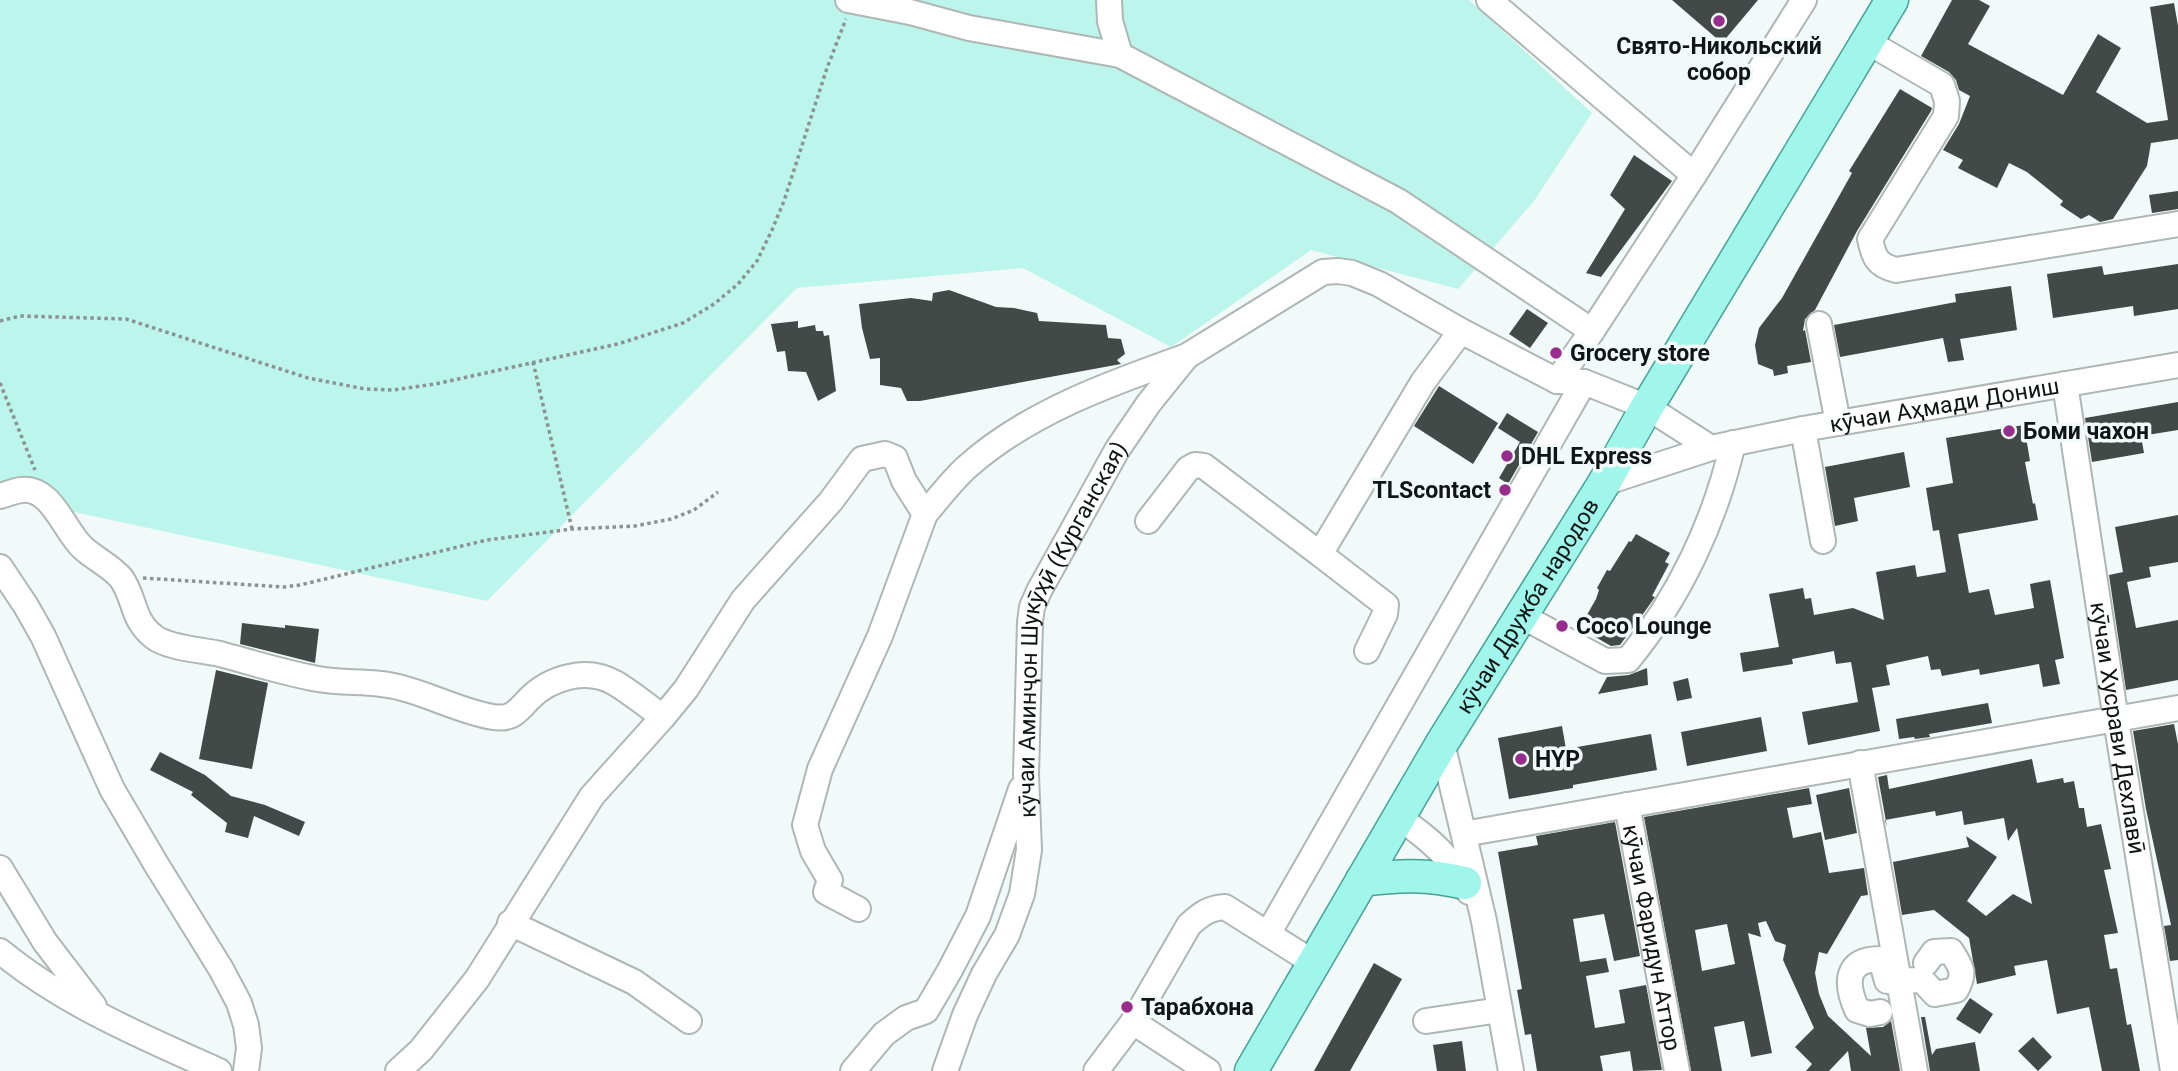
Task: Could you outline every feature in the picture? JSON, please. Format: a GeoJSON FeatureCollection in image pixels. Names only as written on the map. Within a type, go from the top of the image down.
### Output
{"type":"FeatureCollection","features":[{"type":"Feature","properties":{"kind":"main road","name":"кӯчаи Дружба народов"},"geometry":{"type":"LineString","coordinates":[[1251,1071],[1442,743],[1604,483],[1892,0]]}},
{"type":"Feature","properties":{"kind":"main road"},"geometry":{"type":"LineString","coordinates":[[1362,880],[1419,875],[1465,883]]}},
{"type":"Feature","properties":{"kind":"street"},"geometry":{"type":"LineString","coordinates":[[848,0],[910,12],[969,28],[1120,55],[1398,201],[1592,331]]}},
{"type":"Feature","properties":{"kind":"street"},"geometry":{"type":"LineString","coordinates":[[1110,0],[1110,20],[1120,55]]}},
{"type":"Feature","properties":{"kind":"street"},"geometry":{"type":"LineString","coordinates":[[1489,0],[1693,175]]}},
{"type":"Feature","properties":{"kind":"street"},"geometry":{"type":"LineString","coordinates":[[1557,381],[1592,331],[1804,0]]}},
{"type":"Feature","properties":{"kind":"street"},"geometry":{"type":"LineString","coordinates":[[1866,41],[1942,85],[1947,101],[1946,116],[1870,239],[1873,254],[1883,267],[1896,270],[2178,224]]}},
{"type":"Feature","properties":{"kind":"street","name":"кӯчаи Аминҷон Шукӯҳӣ (Курганская)"},"geometry":{"type":"LineString","coordinates":[[945,1071],[965,1015],[984,974],[1007,935],[1022,894],[1029,850],[1026,775],[1032,607],[1117,450],[1149,403],[1186,356],[1323,272],[1352,273],[1379,284],[1461,331]]}},
{"type":"Feature","properties":{"kind":"street"},"geometry":{"type":"LineString","coordinates":[[1819,324],[1838,423]]}},
{"type":"Feature","properties":{"kind":"street"},"geometry":{"type":"LineString","coordinates":[[1320,554],[1423,382],[1461,331],[1557,381],[1584,382],[1647,407],[1722,446],[1723,488],[1687,571],[1642,643],[1628,660],[1605,661],[1522,615]]}},
{"type":"Feature","properties":{"kind":"street"},"geometry":{"type":"LineString","coordinates":[[858,909],[826,892],[830,880],[813,851],[805,825],[820,769],[880,636],[925,514],[966,467],[1019,429],[1099,388],[1186,356]]}},
{"type":"Feature","properties":{"kind":"street","name":"кӯчаи Аҳмади Дониш"},"geometry":{"type":"LineString","coordinates":[[1604,483],[1722,446],[1803,429],[2178,365]]}},
{"type":"Feature","properties":{"kind":"street"},"geometry":{"type":"LineString","coordinates":[[1268,934],[1584,382]]}},
{"type":"Feature","properties":{"kind":"street","name":"кӯчаи Хусрави Дехлавӣ"},"geometry":{"type":"LineString","coordinates":[[2065,384],[2116,720],[2174,1071]]}},
{"type":"Feature","properties":{"kind":"street"},"geometry":{"type":"LineString","coordinates":[[1803,429],[1823,541]]}},
{"type":"Feature","properties":{"kind":"street"},"geometry":{"type":"LineString","coordinates":[[398,1071],[421,1050],[477,979],[592,796],[663,718],[686,689],[743,600],[831,501],[862,458],[885,454],[895,458],[904,481],[925,514]]}},
{"type":"Feature","properties":{"kind":"street"},"geometry":{"type":"LineString","coordinates":[[1148,521],[1188,470],[1195,465],[1204,466],[1386,605],[1385,614],[1367,651]]}},
{"type":"Feature","properties":{"kind":"street"},"geometry":{"type":"LineString","coordinates":[[0,496],[21,490],[33,491],[46,498],[65,528],[83,548],[120,576],[138,621],[157,639],[169,644],[319,680],[401,687],[447,704],[507,719],[531,697],[555,681],[577,675],[594,676],[614,682],[663,718]]}},
{"type":"Feature","properties":{"kind":"street"},"geometry":{"type":"LineString","coordinates":[[0,567],[43,636],[112,789],[239,1003],[249,1048],[246,1071]]}},
{"type":"Feature","properties":{"kind":"street"},"geometry":{"type":"LineString","coordinates":[[1464,834],[2178,708]]}},
{"type":"Feature","properties":{"kind":"street"},"geometry":{"type":"LineString","coordinates":[[1442,743],[1484,922],[1511,1071]]}},
{"type":"Feature","properties":{"kind":"street"},"geometry":{"type":"LineString","coordinates":[[1860,763],[1915,1071]]}},
{"type":"Feature","properties":{"kind":"street"},"geometry":{"type":"LineString","coordinates":[[853,1071],[884,1034],[906,1018],[926,1011],[950,970],[978,915],[1026,775]]}},
{"type":"Feature","properties":{"kind":"street","name":"кӯчаи Фаридун Аттор"},"geometry":{"type":"LineString","coordinates":[[1627,806],[1677,1071]]}},
{"type":"Feature","properties":{"kind":"street"},"geometry":{"type":"LineString","coordinates":[[1399,818],[1437,846],[1465,883],[1484,922]]}},
{"type":"Feature","properties":{"kind":"street"},"geometry":{"type":"LineString","coordinates":[[0,868],[45,942],[103,1018]]}},
{"type":"Feature","properties":{"kind":"street"},"geometry":{"type":"LineString","coordinates":[[1096,1071],[1133,1023],[1181,937],[1201,914],[1213,908],[1225,907],[1314,963]]}},
{"type":"Feature","properties":{"kind":"street"},"geometry":{"type":"LineString","coordinates":[[510,923],[634,982],[689,1021]]}},
{"type":"Feature","properties":{"kind":"street"},"geometry":{"type":"LineString","coordinates":[[0,951],[27,972],[103,1018],[219,1071]]}},
{"type":"Feature","properties":{"kind":"street"},"geometry":{"type":"LineString","coordinates":[[1880,1012],[1870,1014],[1857,1010],[1851,997],[1849,977],[1855,966],[1866,959],[1881,959],[1886,981],[1922,980],[1935,994],[1956,990],[1962,979],[1961,967],[1951,951],[1934,952],[1926,963]]}},
{"type":"Feature","properties":{"kind":"street"},"geometry":{"type":"LineString","coordinates":[[1426,1021],[1500,1010]]}},
{"type":"Feature","properties":{"kind":"street"},"geometry":{"type":"LineString","coordinates":[[1133,1023],[1208,1071]]}},
{"type":"Feature","properties":{"kind":"path"},"geometry":{"type":"LineString","coordinates":[[0,321],[20,316],[126,319],[308,378],[365,389],[393,390],[435,384],[618,344],[683,323],[714,304],[738,284],[757,261],[784,201],[814,103],[853,1]]}},
{"type":"Feature","properties":{"kind":"path"},"geometry":{"type":"LineString","coordinates":[[533,362],[572,529]]}},
{"type":"Feature","properties":{"kind":"path"},"geometry":{"type":"LineString","coordinates":[[0,383],[46,498]]}},
{"type":"Feature","properties":{"kind":"path"},"geometry":{"type":"LineString","coordinates":[[120,576],[284,587],[487,540],[572,529],[635,526],[671,519],[694,510],[718,492]]}},
{"type":"Feature","properties":{"kind":"green space"},"geometry":{"type":"Polygon","coordinates":[[[0,0],[1469,0],[1592,113],[1534,201],[1458,289],[1311,250],[1171,347],[1023,268],[797,288],[487,601],[0,496],[0,0]]]}},
{"type":"Feature","properties":{"kind":"building","name":"Свято-Никольский собор"},"geometry":{"type":"Polygon","coordinates":[[[1672,0],[1758,0],[1722,43],[1672,0]]]}},
{"type":"Feature","properties":{"kind":"building"},"geometry":{"type":"Polygon","coordinates":[[[1952,0],[1979,0],[1990,6],[1968,44],[2063,95],[2098,34],[2121,48],[2096,92],[2147,123],[2168,120],[2150,7],[2174,3],[2178,26],[2178,139],[2151,143],[2147,166],[2113,219],[2100,222],[2089,215],[2081,219],[2060,205],[2063,201],[2027,172],[2009,163],[1997,188],[1958,168],[1963,160],[1943,150],[1959,124],[1970,96],[1959,90],[1956,80],[1949,72],[1921,56],[1952,0]]]}},
{"type":"Feature","properties":{"kind":"building"},"geometry":{"type":"Polygon","coordinates":[[[1900,89],[1932,108],[1931,111],[1857,231],[1815,310],[1805,319],[1803,331],[1805,330],[1811,362],[1787,366],[1788,373],[1774,376],[1773,370],[1758,364],[1755,345],[1759,328],[1782,298],[1852,173],[1849,171],[1900,89]]]}},
{"type":"Feature","properties":{"kind":"building"},"geometry":{"type":"Polygon","coordinates":[[[1634,155],[1672,181],[1601,277],[1586,273],[1625,209],[1610,195],[1634,155]]]}},
{"type":"Feature","properties":{"kind":"building"},"geometry":{"type":"Polygon","coordinates":[[[2178,191],[2178,209],[2152,213],[2149,195],[2178,191]]]}},
{"type":"Feature","properties":{"kind":"building"},"geometry":{"type":"Polygon","coordinates":[[[2178,264],[2178,309],[2134,316],[2133,306],[2053,318],[2047,274],[2102,266],[2104,275],[2178,264]]]}},
{"type":"Feature","properties":{"kind":"building"},"geometry":{"type":"Polygon","coordinates":[[[2011,286],[2017,330],[1960,339],[1964,360],[1948,362],[1943,338],[1840,357],[1834,325],[1956,302],[1955,294],[2011,286]]]}},
{"type":"Feature","properties":{"kind":"building"},"geometry":{"type":"Polygon","coordinates":[[[949,290],[996,307],[1037,313],[1039,321],[1106,325],[1108,338],[1121,339],[1125,354],[1117,360],[1121,364],[920,401],[907,401],[901,388],[880,385],[880,358],[870,359],[859,304],[911,298],[932,301],[933,293],[949,290]]]}},
{"type":"Feature","properties":{"kind":"building"},"geometry":{"type":"Polygon","coordinates":[[[1527,309],[1548,323],[1530,348],[1509,334],[1527,309]]]}},
{"type":"Feature","properties":{"kind":"building"},"geometry":{"type":"Polygon","coordinates":[[[798,321],[798,328],[815,325],[816,331],[823,331],[824,336],[829,335],[836,391],[818,401],[806,372],[788,371],[785,351],[777,352],[771,324],[798,321]]]}},
{"type":"Feature","properties":{"kind":"building"},"geometry":{"type":"Polygon","coordinates":[[[1439,386],[1498,423],[1473,464],[1414,426],[1439,386]]]}},
{"type":"Feature","properties":{"kind":"building"},"geometry":{"type":"Polygon","coordinates":[[[2178,402],[2178,430],[2141,436],[2144,453],[2092,462],[2085,418],[2178,402]]]}},
{"type":"Feature","properties":{"kind":"building"},"geometry":{"type":"Polygon","coordinates":[[[1507,413],[1538,432],[1508,484],[1499,478],[1520,442],[1498,428],[1507,413]]]}},
{"type":"Feature","properties":{"kind":"building"},"geometry":{"type":"Polygon","coordinates":[[[2024,425],[2030,461],[2025,462],[2038,520],[1958,534],[1969,593],[1989,589],[1995,615],[2034,608],[2030,584],[2050,580],[2064,658],[2055,660],[2060,684],[2043,687],[2039,664],[1980,675],[1979,669],[1942,676],[1940,669],[1931,670],[1928,656],[1886,665],[1890,685],[1872,688],[1880,731],[1808,745],[1802,712],[1858,702],[1851,662],[1836,664],[1834,651],[1792,659],[1793,664],[1743,672],[1740,653],[1779,647],[1769,594],[1803,588],[1805,599],[1811,598],[1814,615],[1853,608],[1884,620],[1876,572],[1915,565],[1917,577],[1946,572],[1939,530],[1933,531],[1926,488],[1953,483],[1946,438],[2024,425]]]}},
{"type":"Feature","properties":{"kind":"building"},"geometry":{"type":"Polygon","coordinates":[[[1904,452],[1910,487],[1854,498],[1858,521],[1835,526],[1825,467],[1904,452]]]}},
{"type":"Feature","properties":{"kind":"building"},"geometry":{"type":"Polygon","coordinates":[[[2178,515],[2178,562],[2149,567],[2151,577],[2127,582],[2136,628],[2178,620],[2178,680],[2126,690],[2109,575],[2123,572],[2115,527],[2178,515]]]}},
{"type":"Feature","properties":{"kind":"building"},"geometry":{"type":"Polygon","coordinates":[[[1636,534],[1670,553],[1665,562],[1669,564],[1652,596],[1655,597],[1643,614],[1620,645],[1611,646],[1583,630],[1587,622],[1584,620],[1596,599],[1599,590],[1597,588],[1607,570],[1610,571],[1636,534]]]}},
{"type":"Feature","properties":{"kind":"building"},"geometry":{"type":"Polygon","coordinates":[[[242,623],[319,629],[315,663],[240,644],[242,623]]]}},
{"type":"Feature","properties":{"kind":"building"},"geometry":{"type":"Polygon","coordinates":[[[1647,668],[1648,685],[1598,694],[1607,677],[1629,675],[1647,668]]]}},
{"type":"Feature","properties":{"kind":"building"},"geometry":{"type":"Polygon","coordinates":[[[216,670],[268,683],[252,769],[199,759],[216,670]]]}},
{"type":"Feature","properties":{"kind":"building"},"geometry":{"type":"Polygon","coordinates":[[[1688,678],[1692,698],[1677,701],[1673,682],[1688,678]]]}},
{"type":"Feature","properties":{"kind":"building"},"geometry":{"type":"Polygon","coordinates":[[[1988,703],[1992,723],[1929,734],[1930,737],[1899,739],[1896,719],[1988,703]]]}},
{"type":"Feature","properties":{"kind":"building"},"geometry":{"type":"Polygon","coordinates":[[[1761,717],[1767,751],[1687,766],[1681,732],[1761,717]]]}},
{"type":"Feature","properties":{"kind":"building"},"geometry":{"type":"Polygon","coordinates":[[[2174,724],[2178,744],[2178,960],[2170,961],[2164,926],[2171,925],[2146,809],[2133,731],[2174,724]]]}},
{"type":"Feature","properties":{"kind":"building"},"geometry":{"type":"Polygon","coordinates":[[[1562,726],[1566,749],[1651,734],[1657,770],[1509,799],[1498,738],[1562,726]]]}},
{"type":"Feature","properties":{"kind":"building"},"geometry":{"type":"Polygon","coordinates":[[[160,752],[205,775],[231,796],[265,805],[305,822],[299,836],[254,816],[248,838],[225,832],[227,823],[191,795],[193,792],[150,770],[160,752]]]}},
{"type":"Feature","properties":{"kind":"building"},"geometry":{"type":"Polygon","coordinates":[[[2032,759],[2037,783],[2063,778],[2064,783],[2074,781],[2079,808],[2084,808],[2087,827],[2101,824],[2111,869],[2104,870],[2118,933],[2104,935],[2110,969],[2117,968],[2127,1025],[2131,1024],[2140,1071],[2102,1071],[2089,1007],[2057,1014],[2047,960],[2014,966],[2016,975],[1977,984],[1969,938],[1934,910],[1902,915],[1893,862],[1969,847],[1966,836],[1997,857],[1967,901],[1986,916],[2013,894],[2032,904],[2017,828],[2008,841],[2004,818],[1964,825],[1962,811],[1936,816],[1935,811],[1886,820],[1878,777],[1887,775],[1889,789],[2032,759]]]}},
{"type":"Feature","properties":{"kind":"building"},"geometry":{"type":"Polygon","coordinates":[[[1809,788],[1812,804],[1787,808],[1793,838],[1821,832],[1829,873],[1864,868],[1868,895],[1861,896],[1827,954],[1819,952],[1815,973],[1819,994],[1828,1016],[1871,1056],[1866,1028],[1883,1027],[1891,1021],[1900,1071],[1851,1071],[1848,1051],[1829,1071],[1806,1071],[1812,1064],[1795,1047],[1814,1028],[1783,960],[1786,945],[1775,941],[1766,921],[1758,923],[1761,937],[1748,933],[1772,1053],[1751,1057],[1744,1021],[1714,1027],[1722,1071],[1691,1071],[1644,817],[1809,788]],[[1727,924],[1695,930],[1702,971],[1735,964],[1727,924]]]}},
{"type":"Feature","properties":{"kind":"building"},"geometry":{"type":"Polygon","coordinates":[[[1849,788],[1857,833],[1825,840],[1816,795],[1849,788]]]}},
{"type":"Feature","properties":{"kind":"building"},"geometry":{"type":"Polygon","coordinates":[[[1615,822],[1640,956],[1614,961],[1604,914],[1573,919],[1580,962],[1606,958],[1609,972],[1586,976],[1595,1028],[1625,1023],[1619,990],[1646,985],[1662,1070],[1633,1071],[1630,1051],[1600,1056],[1603,1071],[1537,1071],[1531,1034],[1525,1035],[1517,990],[1522,989],[1498,852],[1538,845],[1536,836],[1615,822]]]}},
{"type":"Feature","properties":{"kind":"building"},"geometry":{"type":"Polygon","coordinates":[[[1374,963],[1402,979],[1350,1071],[1314,1071],[1374,963]]]}},
{"type":"Feature","properties":{"kind":"building"},"geometry":{"type":"Polygon","coordinates":[[[1970,998],[1993,1014],[1980,1034],[1956,1019],[1970,998]]]}},
{"type":"Feature","properties":{"kind":"building"},"geometry":{"type":"Polygon","coordinates":[[[1921,1017],[1925,1017],[1932,1055],[1936,1049],[1975,1042],[1980,1071],[1930,1071],[1921,1017]]]}},
{"type":"Feature","properties":{"kind":"building"},"geometry":{"type":"Polygon","coordinates":[[[2033,1037],[2052,1057],[2038,1071],[2018,1051],[2033,1037]]]}},
{"type":"Feature","properties":{"kind":"building"},"geometry":{"type":"Polygon","coordinates":[[[1462,1041],[1466,1071],[1437,1071],[1433,1045],[1462,1041]]]}},
{"type":"Feature","properties":{"kind":"place","name":"Свято-Никольский собор"},"geometry":{"type":"Point","coordinates":[1719,21]}},
{"type":"Feature","properties":{"kind":"place","name":"Grocery store"},"geometry":{"type":"Point","coordinates":[1556,353]}},
{"type":"Feature","properties":{"kind":"place","name":"Боми чахон"},"geometry":{"type":"Point","coordinates":[2009,431]}},
{"type":"Feature","properties":{"kind":"place","name":"DHL Express"},"geometry":{"type":"Point","coordinates":[1507,456]}},
{"type":"Feature","properties":{"kind":"place","name":"TLScontact"},"geometry":{"type":"Point","coordinates":[1505,490]}},
{"type":"Feature","properties":{"kind":"place","name":"Coco Lounge"},"geometry":{"type":"Point","coordinates":[1562,626]}},
{"type":"Feature","properties":{"kind":"place","name":"HYP"},"geometry":{"type":"Point","coordinates":[1521,759]}},
{"type":"Feature","properties":{"kind":"place","name":"Тарабхона"},"geometry":{"type":"Point","coordinates":[1127,1007]}}]}
